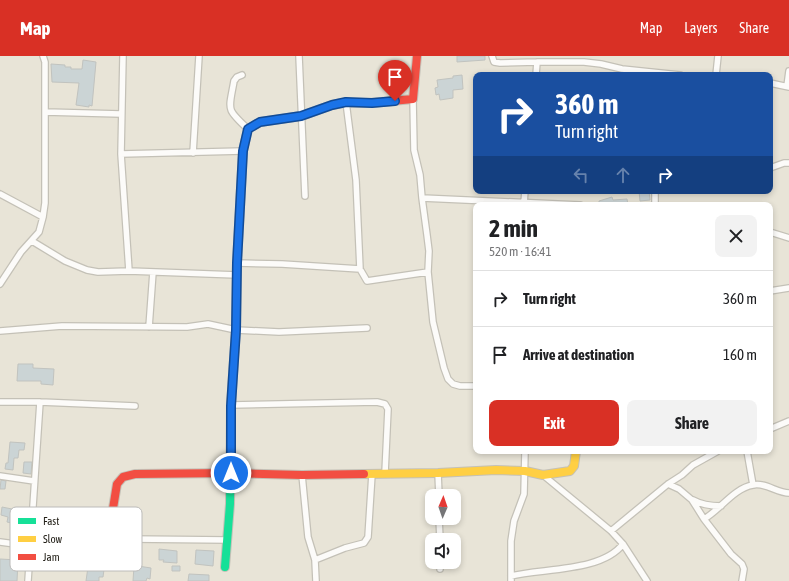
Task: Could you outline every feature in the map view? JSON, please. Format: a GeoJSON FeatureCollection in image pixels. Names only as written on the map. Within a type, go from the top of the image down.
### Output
{"type":"FeatureCollection","features":[{"type":"Feature","properties":{"kind":"street"},"geometry":{"type":"LineString","coordinates":[[0,284],[21,252],[39,232],[43,217],[46,112],[45,62],[43,56]]}},
{"type":"Feature","properties":{"kind":"street"},"geometry":{"type":"LineString","coordinates":[[123,56],[121,154],[129,271]]}},
{"type":"Feature","properties":{"kind":"street"},"geometry":{"type":"LineString","coordinates":[[193,152],[199,56]]}},
{"type":"Feature","properties":{"kind":"street"},"geometry":{"type":"LineString","coordinates":[[299,56],[306,196]]}},
{"type":"Feature","properties":{"kind":"street"},"geometry":{"type":"LineString","coordinates":[[417,56],[413,100],[414,150],[420,175],[429,251],[428,272],[433,322],[448,379],[453,384],[460,386],[473,386]]}},
{"type":"Feature","properties":{"kind":"street"},"geometry":{"type":"LineString","coordinates":[[492,56],[494,62],[500,63],[584,62],[622,69],[651,72]]}},
{"type":"Feature","properties":{"kind":"street"},"geometry":{"type":"LineString","coordinates":[[581,56],[584,62]]}},
{"type":"Feature","properties":{"kind":"street"},"geometry":{"type":"LineString","coordinates":[[716,72],[718,56]]}},
{"type":"Feature","properties":{"kind":"street"},"geometry":{"type":"LineString","coordinates":[[536,72],[537,62]]}},
{"type":"Feature","properties":{"kind":"street"},"geometry":{"type":"LineString","coordinates":[[773,84],[788,87],[789,71]]}},
{"type":"Feature","properties":{"kind":"street"},"geometry":{"type":"LineString","coordinates":[[242,75],[234,80],[230,109],[232,114],[248,129]]}},
{"type":"Feature","properties":{"kind":"street"},"geometry":{"type":"LineString","coordinates":[[225,567],[228,540],[231,473],[231,406],[236,330],[236,275],[243,151],[248,129],[260,122],[301,116],[320,108],[346,102],[372,103],[413,100]]}},
{"type":"Feature","properties":{"kind":"street"},"geometry":{"type":"LineString","coordinates":[[346,102],[356,180],[360,269],[367,281],[428,272]]}},
{"type":"Feature","properties":{"kind":"street"},"geometry":{"type":"LineString","coordinates":[[46,112],[121,114]]}},
{"type":"Feature","properties":{"kind":"street"},"geometry":{"type":"LineString","coordinates":[[121,154],[243,151]]}},
{"type":"Feature","properties":{"kind":"street"},"geometry":{"type":"LineString","coordinates":[[773,167],[789,163]]}},
{"type":"Feature","properties":{"kind":"street"},"geometry":{"type":"LineString","coordinates":[[0,194],[43,217]]}},
{"type":"Feature","properties":{"kind":"street"},"geometry":{"type":"LineString","coordinates":[[422,198],[480,202]]}},
{"type":"Feature","properties":{"kind":"street"},"geometry":{"type":"LineString","coordinates":[[773,233],[789,238]]}},
{"type":"Feature","properties":{"kind":"street"},"geometry":{"type":"LineString","coordinates":[[32,241],[65,261],[87,270],[98,272],[129,271],[236,275]]}},
{"type":"Feature","properties":{"kind":"street"},"geometry":{"type":"LineString","coordinates":[[237,263],[360,269]]}},
{"type":"Feature","properties":{"kind":"street"},"geometry":{"type":"LineString","coordinates":[[149,327],[153,272]]}},
{"type":"Feature","properties":{"kind":"street"},"geometry":{"type":"LineString","coordinates":[[773,291],[789,288]]}},
{"type":"Feature","properties":{"kind":"street"},"geometry":{"type":"LineString","coordinates":[[0,331],[62,326],[187,327],[208,324],[236,330],[279,332],[367,328]]}},
{"type":"Feature","properties":{"kind":"street"},"geometry":{"type":"LineString","coordinates":[[0,402],[134,406]]}},
{"type":"Feature","properties":{"kind":"street"},"geometry":{"type":"LineString","coordinates":[[33,507],[40,402]]}},
{"type":"Feature","properties":{"kind":"street"},"geometry":{"type":"LineString","coordinates":[[231,406],[377,402],[385,404],[388,409],[385,473]]}},
{"type":"Feature","properties":{"kind":"street"},"geometry":{"type":"LineString","coordinates":[[773,428],[789,421]]}},
{"type":"Feature","properties":{"kind":"street"},"geometry":{"type":"LineString","coordinates":[[525,454],[524,494],[514,521],[511,541],[511,578],[527,573],[574,568],[588,564],[613,554],[620,549],[623,544]]}},
{"type":"Feature","properties":{"kind":"street"},"geometry":{"type":"LineString","coordinates":[[543,476],[570,470],[574,466],[576,454]]}},
{"type":"Feature","properties":{"kind":"street"},"geometry":{"type":"LineString","coordinates":[[612,531],[668,484],[700,460],[712,454]]}},
{"type":"Feature","properties":{"kind":"street"},"geometry":{"type":"LineString","coordinates":[[748,454],[753,484]]}},
{"type":"Feature","properties":{"kind":"street"},"geometry":{"type":"LineString","coordinates":[[113,507],[117,484],[123,477],[135,474],[231,473],[302,475],[438,473],[496,470],[525,471],[543,476],[612,531],[623,544],[647,581]]}},
{"type":"Feature","properties":{"kind":"street"},"geometry":{"type":"LineString","coordinates":[[438,473],[439,489]]}},
{"type":"Feature","properties":{"kind":"street"},"geometry":{"type":"LineString","coordinates":[[315,560],[345,548],[364,544],[368,537],[372,474]]}},
{"type":"Feature","properties":{"kind":"street"},"geometry":{"type":"LineString","coordinates":[[302,475],[308,537],[315,560],[316,581]]}},
{"type":"Feature","properties":{"kind":"street"},"geometry":{"type":"LineString","coordinates":[[0,476],[34,481]]}},
{"type":"Feature","properties":{"kind":"street"},"geometry":{"type":"LineString","coordinates":[[668,484],[679,489],[692,500],[700,504],[721,506]]}},
{"type":"Feature","properties":{"kind":"street"},"geometry":{"type":"LineString","coordinates":[[704,519],[738,491],[753,484],[769,487],[784,493],[789,493]]}},
{"type":"Feature","properties":{"kind":"street"},"geometry":{"type":"LineString","coordinates":[[692,500],[704,519],[731,554],[743,566],[742,581]]}},
{"type":"Feature","properties":{"kind":"street"},"geometry":{"type":"LineString","coordinates":[[142,539],[228,540]]}},
{"type":"Feature","properties":{"kind":"street"},"geometry":{"type":"LineString","coordinates":[[0,542],[10,543]]}},
{"type":"Feature","properties":{"kind":"street"},"geometry":{"type":"LineString","coordinates":[[28,581],[29,571]]}},
{"type":"Feature","properties":{"kind":"building"},"geometry":{"type":"Polygon","coordinates":[[[457,56],[485,56],[485,60],[457,62],[457,56]]]}},
{"type":"Feature","properties":{"kind":"building"},"geometry":{"type":"Polygon","coordinates":[[[83,60],[96,62],[92,106],[89,105],[89,107],[76,105],[79,83],[52,82],[51,64],[65,65],[65,67],[71,67],[71,69],[82,69],[83,60]]]}},
{"type":"Feature","properties":{"kind":"building"},"geometry":{"type":"Polygon","coordinates":[[[462,75],[463,89],[453,90],[453,98],[440,100],[439,94],[436,95],[435,88],[438,87],[437,80],[462,75]]]}},
{"type":"Feature","properties":{"kind":"building"},"geometry":{"type":"Polygon","coordinates":[[[639,194],[649,194],[650,200],[640,201],[639,194]]]}},
{"type":"Feature","properties":{"kind":"building"},"geometry":{"type":"Polygon","coordinates":[[[612,197],[613,200],[627,199],[628,202],[599,202],[612,197]]]}},
{"type":"Feature","properties":{"kind":"building"},"geometry":{"type":"Polygon","coordinates":[[[18,364],[33,364],[33,368],[54,369],[53,385],[41,384],[41,381],[17,381],[18,364]]]}},
{"type":"Feature","properties":{"kind":"building"},"geometry":{"type":"Polygon","coordinates":[[[10,442],[25,443],[24,450],[19,450],[18,458],[14,458],[13,470],[5,469],[6,463],[8,463],[10,442]]]}},
{"type":"Feature","properties":{"kind":"building"},"geometry":{"type":"Polygon","coordinates":[[[24,462],[32,462],[31,474],[23,473],[24,462]]]}},
{"type":"Feature","properties":{"kind":"building"},"geometry":{"type":"Polygon","coordinates":[[[1,480],[6,481],[5,489],[0,489],[1,480]]]}},
{"type":"Feature","properties":{"kind":"building"},"geometry":{"type":"Polygon","coordinates":[[[2,507],[10,509],[10,523],[7,522],[8,517],[1,515],[2,507]]]}},
{"type":"Feature","properties":{"kind":"building"},"geometry":{"type":"Polygon","coordinates":[[[159,549],[177,551],[177,563],[163,562],[164,560],[159,560],[159,549]]]}},
{"type":"Feature","properties":{"kind":"building"},"geometry":{"type":"Polygon","coordinates":[[[196,550],[214,551],[213,566],[195,564],[196,550]]]}},
{"type":"Feature","properties":{"kind":"building"},"geometry":{"type":"Polygon","coordinates":[[[0,559],[10,560],[10,571],[17,571],[17,581],[0,581],[0,559]]]}},
{"type":"Feature","properties":{"kind":"building"},"geometry":{"type":"Polygon","coordinates":[[[172,566],[180,566],[180,571],[172,571],[172,566]]]}},
{"type":"Feature","properties":{"kind":"building"},"geometry":{"type":"Polygon","coordinates":[[[142,567],[151,568],[150,579],[147,578],[146,581],[133,581],[134,571],[142,571],[142,567]]]}},
{"type":"Feature","properties":{"kind":"building"},"geometry":{"type":"Polygon","coordinates":[[[87,571],[104,571],[103,577],[99,577],[99,581],[86,581],[87,571]]]}},
{"type":"Feature","properties":{"kind":"building"},"geometry":{"type":"Polygon","coordinates":[[[189,574],[209,575],[209,581],[188,581],[189,574]]]}},
{"type":"Feature","properties":{"kind":"traffic: fast"},"geometry":{"type":"LineString","coordinates":[[225,567],[230,504],[231,405],[236,329]]}},
{"type":"Feature","properties":{"kind":"traffic: slow"},"geometry":{"type":"LineString","coordinates":[[236,329],[237,263],[243,151],[248,129],[260,122],[301,116],[332,105],[343,103]]}},
{"type":"Feature","properties":{"kind":"traffic: slow"},"geometry":{"type":"LineString","coordinates":[[364,474],[438,473],[496,470],[525,471],[543,475],[570,471],[574,466],[576,454]]}},
{"type":"Feature","properties":{"kind":"traffic: jam"},"geometry":{"type":"LineString","coordinates":[[343,103],[371,103],[413,99],[417,56]]}},
{"type":"Feature","properties":{"kind":"traffic: jam"},"geometry":{"type":"LineString","coordinates":[[113,507],[117,484],[123,477],[135,474],[364,474]]}},
{"type":"Feature","properties":{"kind":"route"},"geometry":{"type":"LineString","coordinates":[[231,473],[231,406],[236,330],[235,309],[237,263],[243,151],[248,129],[260,122],[301,116],[320,108],[346,102],[372,103],[395,101]]}}]}
